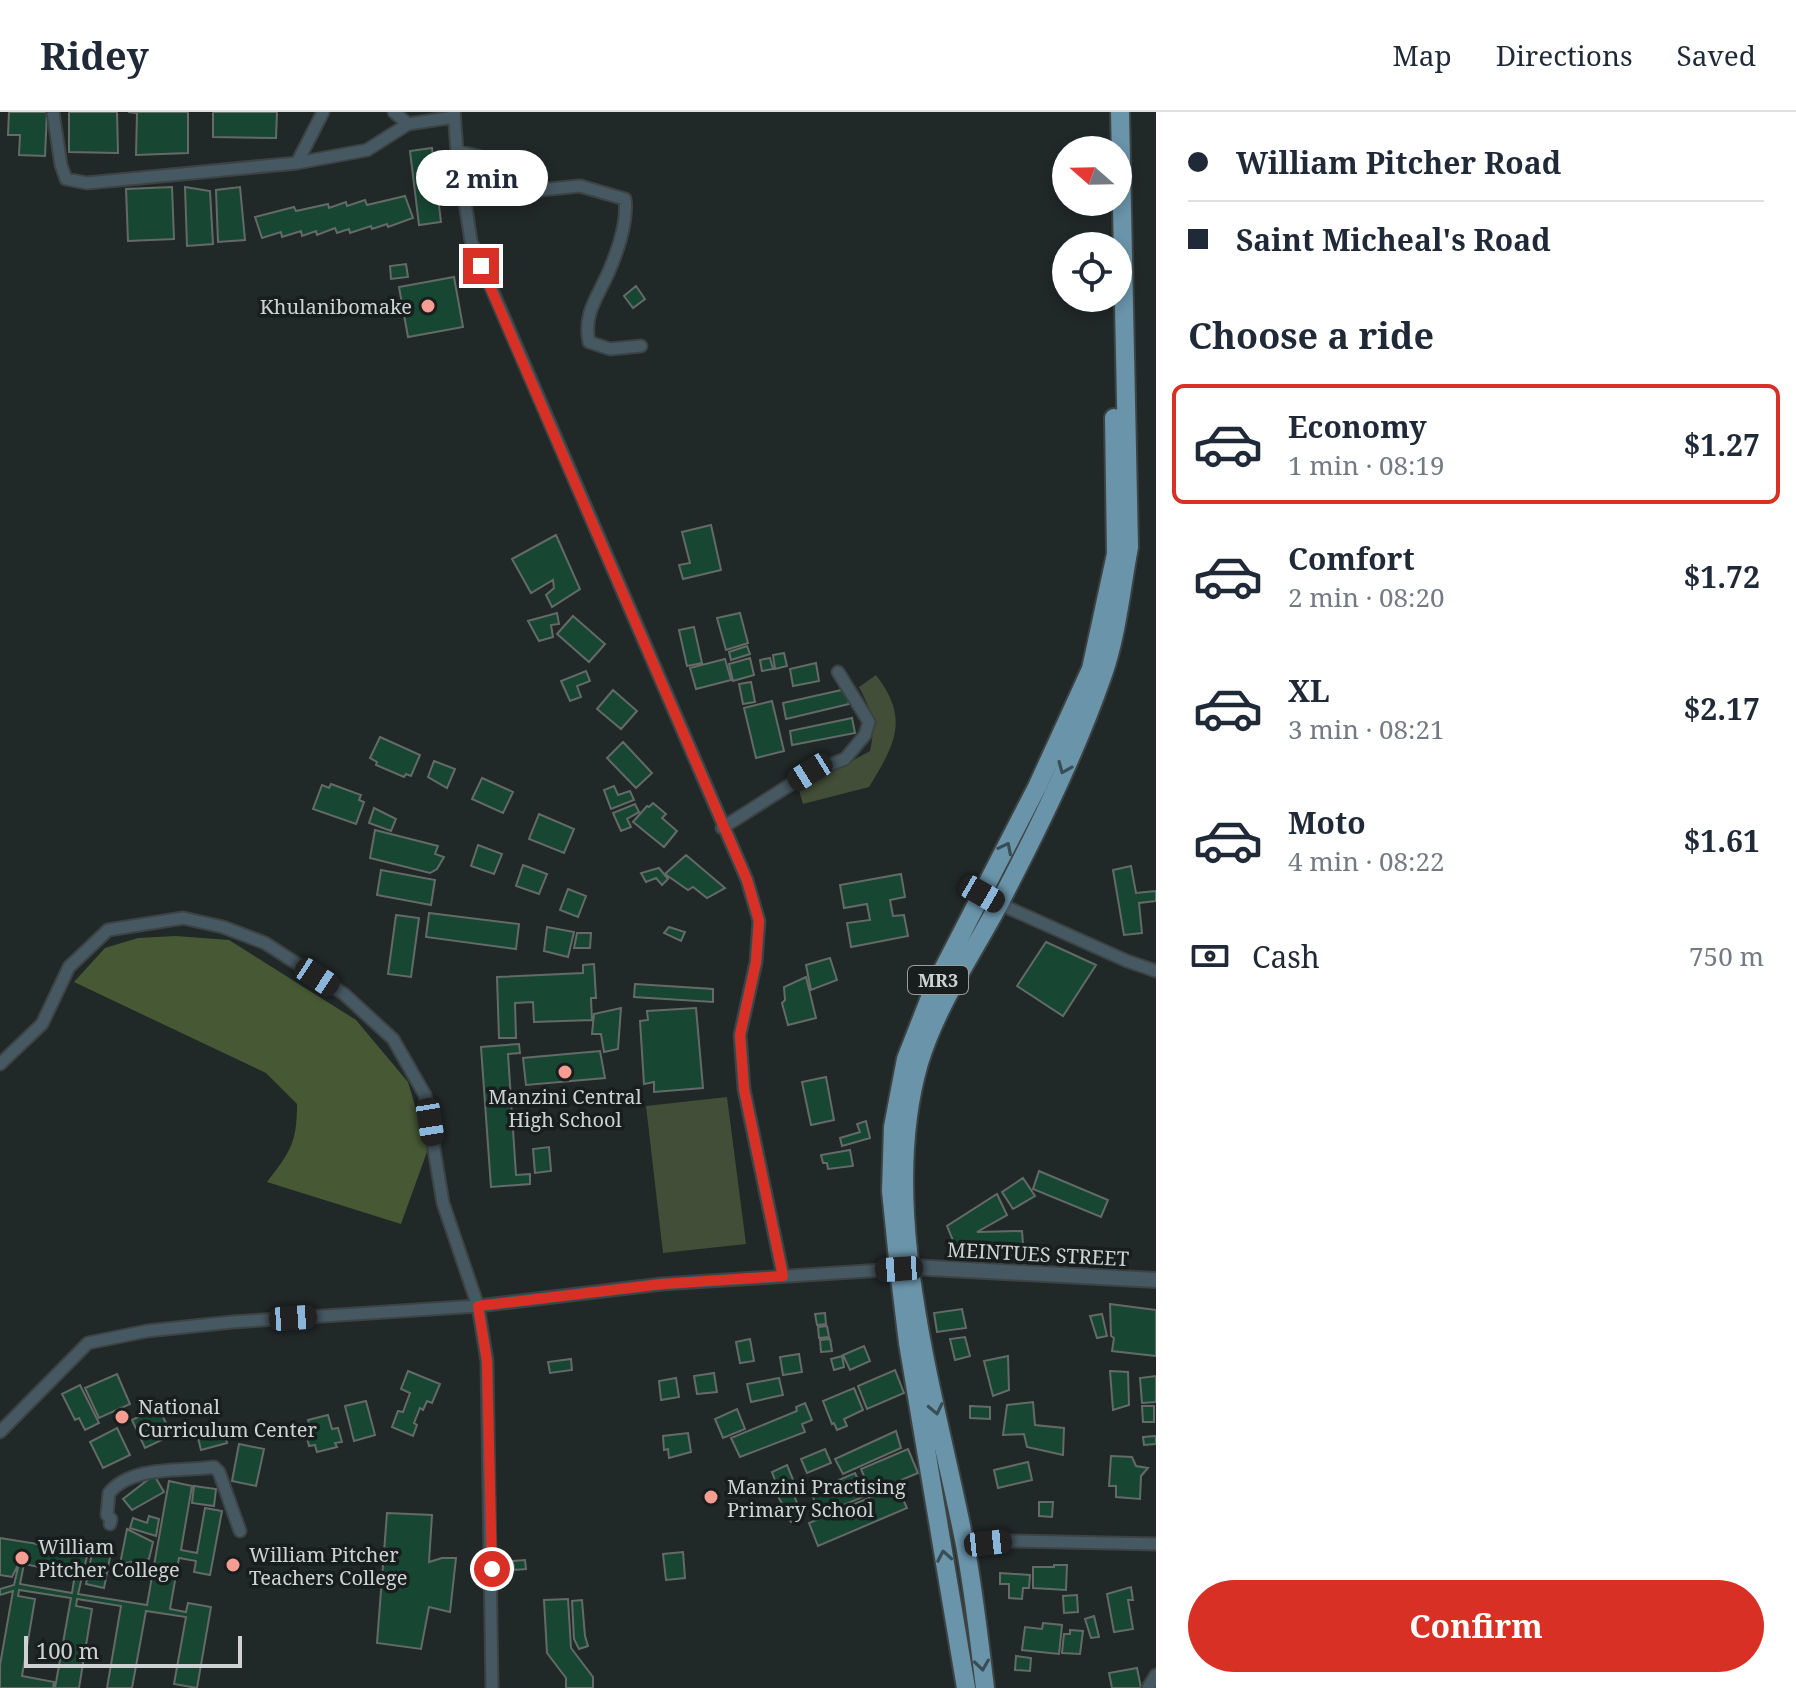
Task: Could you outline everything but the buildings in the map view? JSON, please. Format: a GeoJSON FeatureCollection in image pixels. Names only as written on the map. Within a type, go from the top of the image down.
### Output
{"type":"FeatureCollection","features":[{"type":"Feature","properties":{"kind":"highway"},"geometry":{"type":"LineString","coordinates":[[1109,112],[1110,136]]}},
{"type":"Feature","properties":{"kind":"highway","name":"MR3"},"geometry":{"type":"LineString","coordinates":[[966,1688],[908,1343],[904,1191],[906,1127],[919,1062],[946,993],[999,904],[1051,800],[1103,675],[1129,547],[1120,112]]}},
{"type":"Feature","properties":{"kind":"highway","name":"MR3"},"geometry":{"type":"LineString","coordinates":[[985,1688],[965,1546],[891,1191],[893,1127],[906,1059],[935,985],[1037,787],[1091,669],[1116,554],[1112,312]]}},
{"type":"Feature","properties":{"kind":"street"},"geometry":{"type":"LineString","coordinates":[[53,112],[66,179],[87,183],[297,163],[367,150],[408,124],[454,115],[471,241],[747,880],[759,921],[756,962],[740,1035],[744,1089],[783,1276]]}},
{"type":"Feature","properties":{"kind":"street"},"geometry":{"type":"LineString","coordinates":[[297,163],[323,112]]}},
{"type":"Feature","properties":{"kind":"street"},"geometry":{"type":"LineString","coordinates":[[394,112],[408,124]]}},
{"type":"Feature","properties":{"kind":"street"},"geometry":{"type":"LineString","coordinates":[[457,151],[489,159],[512,185],[529,191],[580,186],[625,199],[627,213],[624,225],[609,272],[592,302],[586,326],[589,342],[610,349],[641,346]]}},
{"type":"Feature","properties":{"kind":"street"},"geometry":{"type":"LineString","coordinates":[[722,828],[810,772],[845,759],[865,735],[869,722],[838,672]]}},
{"type":"Feature","properties":{"kind":"street"},"geometry":{"type":"LineString","coordinates":[[982,894],[1127,961],[1156,971]]}},
{"type":"Feature","properties":{"kind":"street"},"geometry":{"type":"LineString","coordinates":[[0,1064],[42,1024],[69,967],[108,930],[183,918],[223,927],[265,943],[344,994],[393,1039],[425,1095],[443,1203],[478,1306],[487,1361],[492,1688]]}},
{"type":"Feature","properties":{"kind":"street","name":"MEINTUES STREET"},"geometry":{"type":"LineString","coordinates":[[0,1432],[88,1343],[147,1331],[232,1322],[478,1306],[662,1284],[905,1268],[1156,1280]]}},
{"type":"Feature","properties":{"kind":"street"},"geometry":{"type":"LineString","coordinates":[[110,1524],[111,1519],[107,1515],[109,1493],[124,1481],[168,1471],[214,1467],[219,1472],[240,1531]]}},
{"type":"Feature","properties":{"kind":"street"},"geometry":{"type":"LineString","coordinates":[[965,1546],[1011,1541],[1156,1544]]}},
{"type":"Feature","properties":{"kind":"street"},"geometry":{"type":"LineString","coordinates":[[1148,1688],[1156,1675]]}},
{"type":"Feature","properties":{"kind":"green space"},"geometry":{"type":"Polygon","coordinates":[[[876,675],[887,691],[896,718],[892,744],[886,758],[869,787],[803,804],[799,790],[870,751],[872,718],[859,687],[876,675]]]}},
{"type":"Feature","properties":{"kind":"green space"},"geometry":{"type":"Polygon","coordinates":[[[176,936],[229,940],[356,1020],[408,1082],[428,1149],[401,1224],[267,1182],[291,1146],[296,1128],[297,1104],[266,1073],[74,982],[105,948],[138,938],[176,936]]]}},
{"type":"Feature","properties":{"kind":"green space"},"geometry":{"type":"Polygon","coordinates":[[[727,1097],[746,1244],[663,1253],[646,1106],[727,1097]]]}},
{"type":"Feature","properties":{"kind":"place","name":"Khulanibomake"},"geometry":{"type":"Point","coordinates":[428,306]}},
{"type":"Feature","properties":{"kind":"place","name":"Manzini Central High School"},"geometry":{"type":"Point","coordinates":[565,1072]}},
{"type":"Feature","properties":{"kind":"place","name":"National Curriculum Center"},"geometry":{"type":"Point","coordinates":[122,1417]}},
{"type":"Feature","properties":{"kind":"place","name":"Manzini Practising Primary School"},"geometry":{"type":"Point","coordinates":[711,1497]}},
{"type":"Feature","properties":{"kind":"place","name":"William Pitcher College"},"geometry":{"type":"Point","coordinates":[22,1558]}},
{"type":"Feature","properties":{"kind":"place","name":"William Pitcher Teachers College"},"geometry":{"type":"Point","coordinates":[233,1565]}},
{"type":"Feature","properties":{"kind":"route"},"geometry":{"type":"LineString","coordinates":[[481,266],[747,880],[759,921],[756,962],[740,1035],[744,1089],[783,1276],[662,1284],[478,1306],[487,1361],[492,1569]]}}]}
